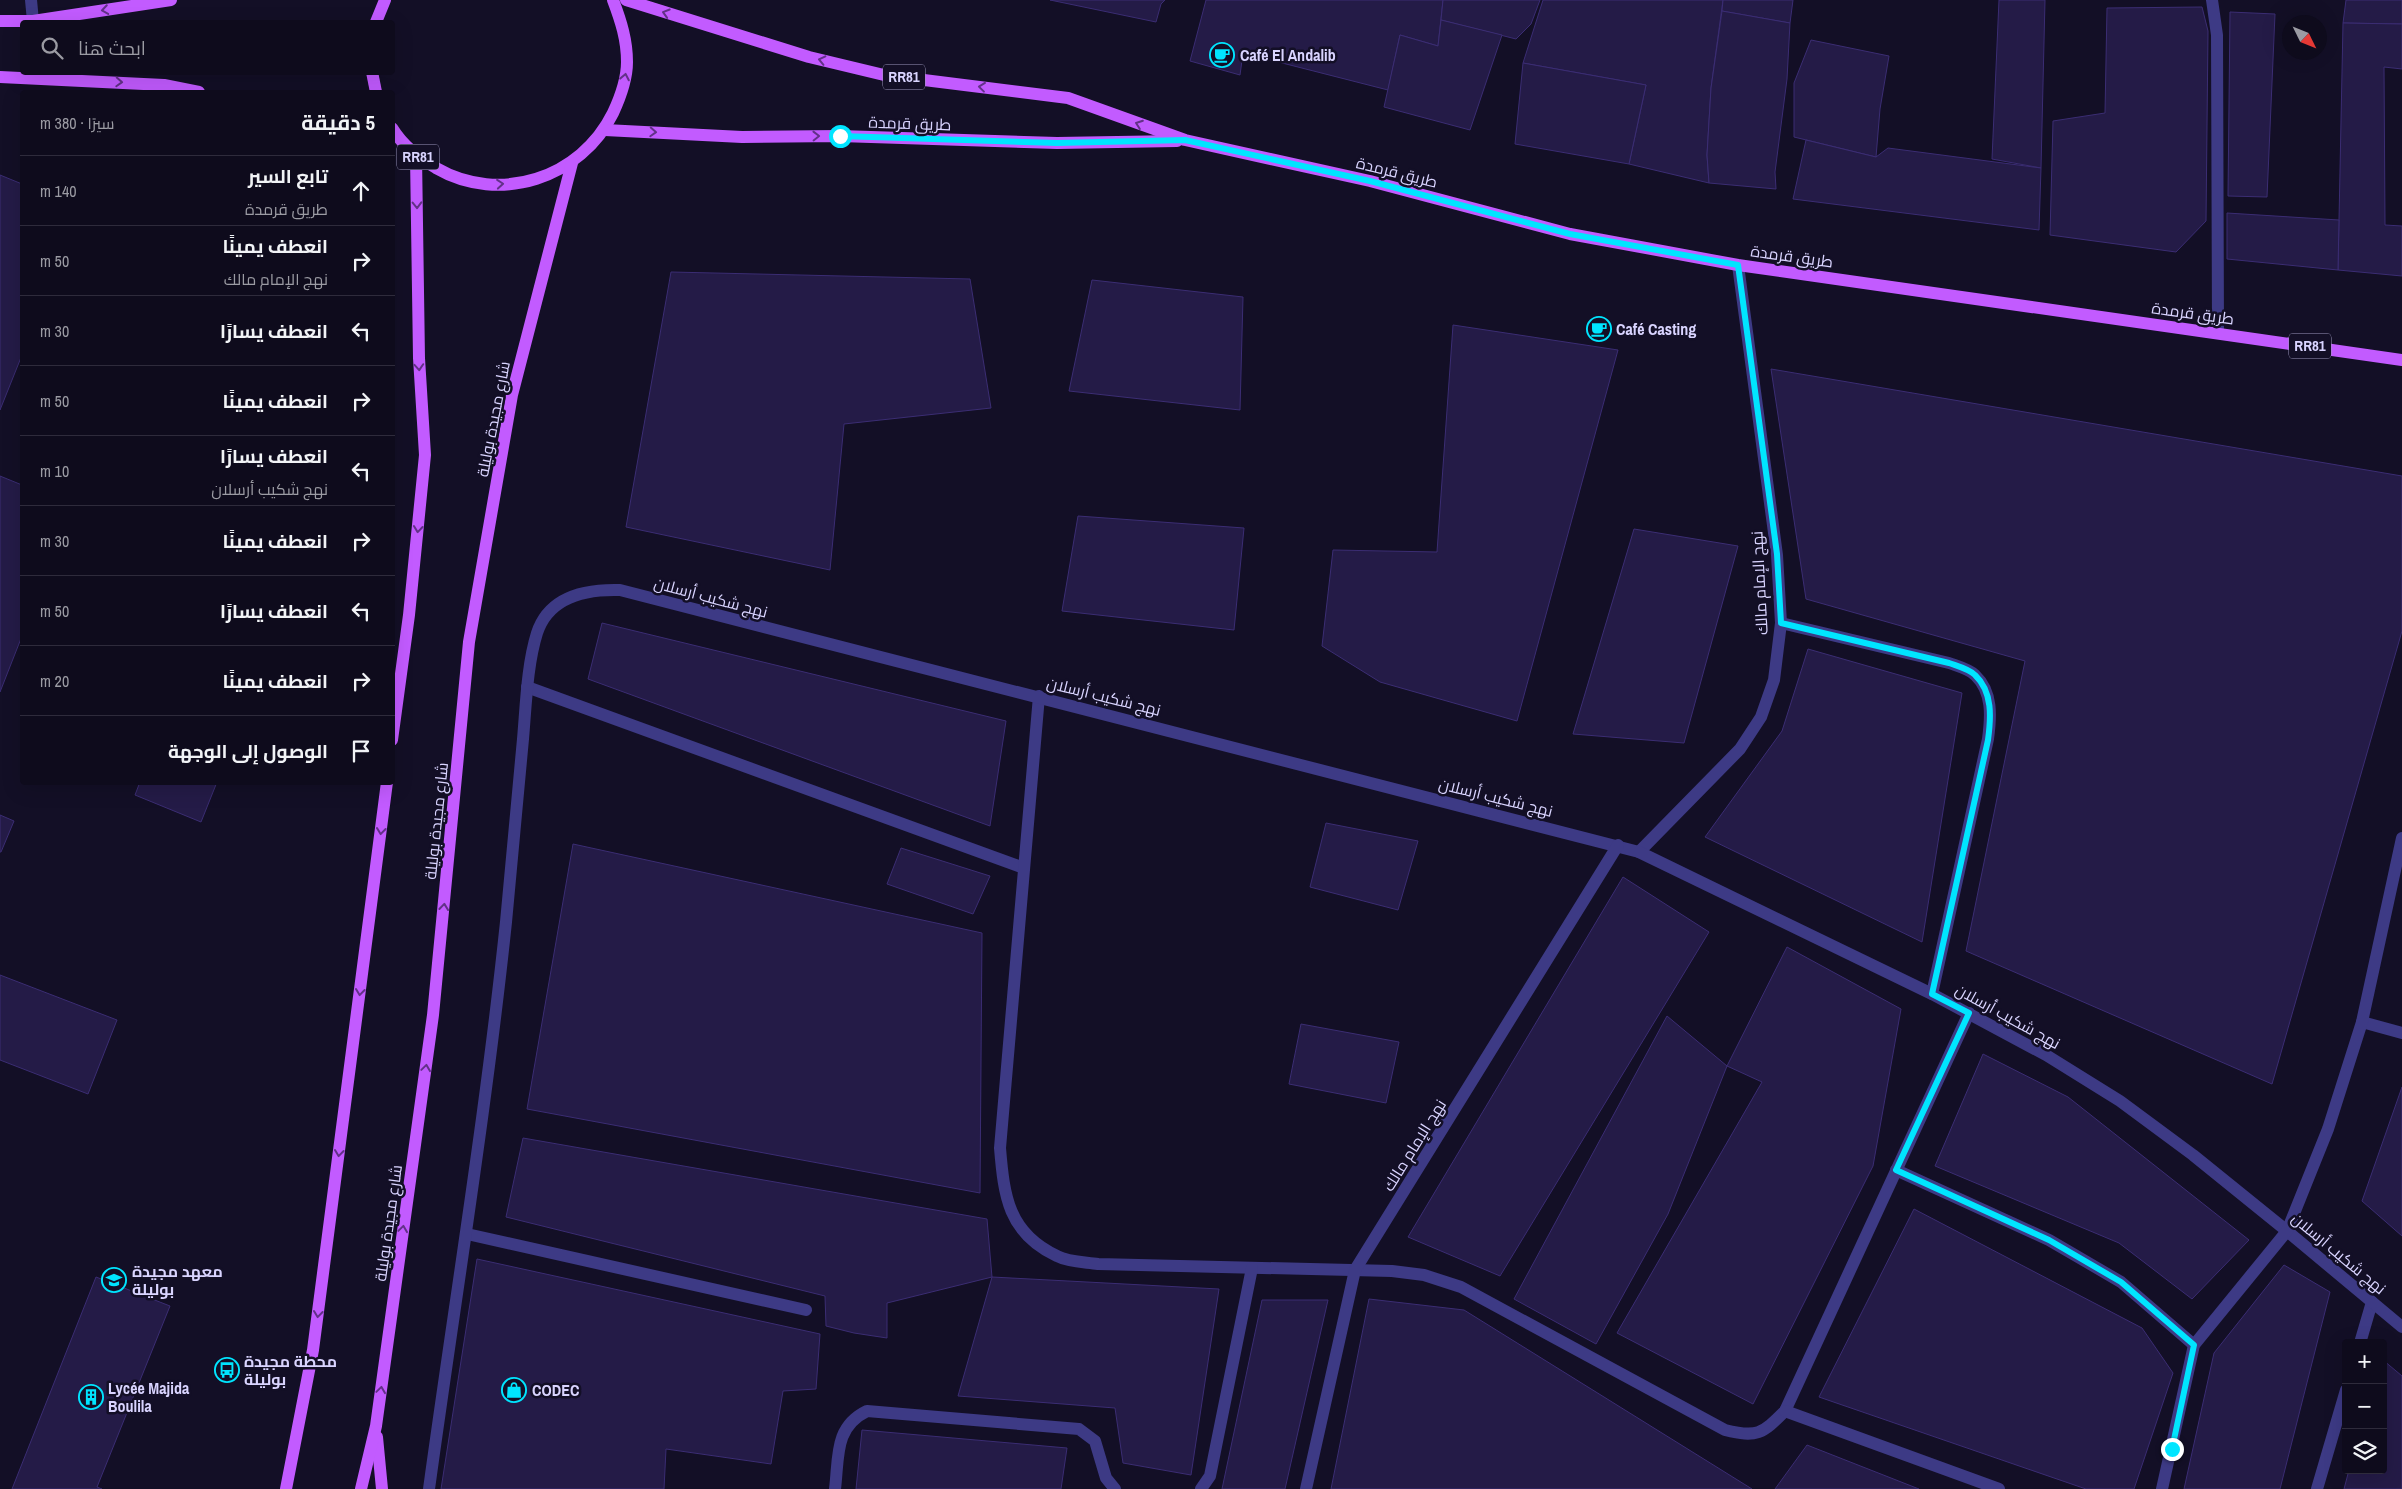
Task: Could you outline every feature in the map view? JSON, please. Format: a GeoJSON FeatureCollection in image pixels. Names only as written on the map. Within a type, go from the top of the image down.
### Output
{"type":"FeatureCollection","features":[{"type":"Feature","properties":{"kind":"main road"},"geometry":{"type":"LineString","coordinates":[[40,20],[171,0]]}},
{"type":"Feature","properties":{"kind":"main road"},"geometry":{"type":"LineString","coordinates":[[377,20],[385,0]]}},
{"type":"Feature","properties":{"kind":"main road","name":"RR81"},"geometry":{"type":"LineString","coordinates":[[395,134],[416,156],[452,177],[493,185],[534,180],[572,163],[590,148],[605,130],[620,98],[627,64],[624,28],[613,0]]}},
{"type":"Feature","properties":{"kind":"main road","name":"طريق قرمدة"},"geometry":{"type":"LineString","coordinates":[[626,0],[809,57],[884,75],[1068,98],[1185,140],[1370,181],[1570,234],[1738,265],[2402,360]]}},
{"type":"Feature","properties":{"kind":"main road"},"geometry":{"type":"LineString","coordinates":[[0,21],[20,21]]}},
{"type":"Feature","properties":{"kind":"main road"},"geometry":{"type":"LineString","coordinates":[[373,75],[376,90]]}},
{"type":"Feature","properties":{"kind":"main road"},"geometry":{"type":"LineString","coordinates":[[0,77],[164,85],[189,90]]}},
{"type":"Feature","properties":{"kind":"main road","name":"طريق قرمدة"},"geometry":{"type":"LineString","coordinates":[[605,130],[742,137],[840,136],[1057,143],[1185,140]]}},
{"type":"Feature","properties":{"kind":"main road"},"geometry":{"type":"LineString","coordinates":[[395,718],[409,616],[425,455],[419,358],[416,156]]}},
{"type":"Feature","properties":{"kind":"main road","name":"شارع مجيدة بوليلة"},"geometry":{"type":"LineString","coordinates":[[361,1489],[376,1426],[433,1015],[469,642],[512,395],[572,163]]}},
{"type":"Feature","properties":{"kind":"main road"},"geometry":{"type":"LineString","coordinates":[[286,1489],[313,1350],[387,785]]}},
{"type":"Feature","properties":{"kind":"main road"},"geometry":{"type":"LineString","coordinates":[[376,1426],[382,1489]]}},
{"type":"Feature","properties":{"kind":"street"},"geometry":{"type":"LineString","coordinates":[[31,0],[33,20]]}},
{"type":"Feature","properties":{"kind":"street"},"geometry":{"type":"LineString","coordinates":[[2212,0],[2217,35],[2218,333]]}},
{"type":"Feature","properties":{"kind":"street","name":"نهج الإمام مالك"},"geometry":{"type":"LineString","coordinates":[[1639,852],[1740,749],[1761,717],[1774,680],[1781,623],[1777,554],[1738,265]]}},
{"type":"Feature","properties":{"kind":"street","name":"نهج شكيب أرسلان"},"geometry":{"type":"LineString","coordinates":[[430,1489],[446,1362],[467,1234],[506,923],[528,686],[537,632],[549,612],[572,595],[594,589],[620,590],[1039,696],[1639,852],[1969,1013],[2046,1055],[2120,1101],[2193,1155],[2288,1231],[2402,1327]]}},
{"type":"Feature","properties":{"kind":"street"},"geometry":{"type":"LineString","coordinates":[[1781,623],[1949,663],[1975,674],[1987,693],[1991,715],[1988,740],[1932,994]]}},
{"type":"Feature","properties":{"kind":"street"},"geometry":{"type":"LineString","coordinates":[[528,686],[1024,868]]}},
{"type":"Feature","properties":{"kind":"street"},"geometry":{"type":"LineString","coordinates":[[1039,696],[1000,1148],[1002,1179],[1011,1213],[1028,1238],[1058,1257],[1098,1264],[1392,1271],[1424,1275],[1461,1286],[1725,1430],[1746,1435],[1767,1429],[1785,1411],[1969,1013]]}},
{"type":"Feature","properties":{"kind":"street"},"geometry":{"type":"LineString","coordinates":[[2162,1489],[2194,1345],[2288,1231],[2328,1129],[2362,1022],[2402,838]]}},
{"type":"Feature","properties":{"kind":"street","name":"نهج الإمام مالك"},"geometry":{"type":"LineString","coordinates":[[1306,1489],[1355,1270],[1618,845]]}},
{"type":"Feature","properties":{"kind":"street"},"geometry":{"type":"LineString","coordinates":[[2362,1022],[2402,1033]]}},
{"type":"Feature","properties":{"kind":"street"},"geometry":{"type":"LineString","coordinates":[[1896,1170],[2049,1240],[2121,1282],[2194,1345]]}},
{"type":"Feature","properties":{"kind":"street"},"geometry":{"type":"LineString","coordinates":[[467,1234],[806,1310]]}},
{"type":"Feature","properties":{"kind":"street"},"geometry":{"type":"LineString","coordinates":[[1201,1489],[1210,1476],[1252,1268]]}},
{"type":"Feature","properties":{"kind":"street"},"geometry":{"type":"LineString","coordinates":[[2361,1339],[2372,1302]]}},
{"type":"Feature","properties":{"kind":"street"},"geometry":{"type":"LineString","coordinates":[[2316,1489],[2342,1403]]}},
{"type":"Feature","properties":{"kind":"street"},"geometry":{"type":"LineString","coordinates":[[1785,1411],[1998,1489]]}},
{"type":"Feature","properties":{"kind":"street"},"geometry":{"type":"LineString","coordinates":[[835,1489],[842,1435],[847,1425],[856,1417],[867,1412],[1079,1430],[1095,1441],[1106,1478],[1115,1489]]}},
{"type":"Feature","properties":{"kind":"building"},"geometry":{"type":"Polygon","coordinates":[[[1050,0],[1165,0],[1161,4],[1156,22],[1050,0]]]}},
{"type":"Feature","properties":{"kind":"building"},"geometry":{"type":"Polygon","coordinates":[[[1206,0],[1443,0],[1438,46],[1400,35],[1388,90],[1243,53],[1240,75],[1190,61],[1206,0]]]}},
{"type":"Feature","properties":{"kind":"building"},"geometry":{"type":"Polygon","coordinates":[[[1443,0],[1540,0],[1531,24],[1516,39],[1441,20],[1443,0]]]}},
{"type":"Feature","properties":{"kind":"building"},"geometry":{"type":"Polygon","coordinates":[[[1543,0],[1723,0],[1711,88],[1707,155],[1709,183],[1629,164],[1646,85],[1523,63],[1543,0]]]}},
{"type":"Feature","properties":{"kind":"building"},"geometry":{"type":"Polygon","coordinates":[[[1723,0],[1793,0],[1790,23],[1722,11],[1723,0]]]}},
{"type":"Feature","properties":{"kind":"building"},"geometry":{"type":"Polygon","coordinates":[[[1999,0],[2045,0],[2041,168],[1992,159],[1999,0]]]}},
{"type":"Feature","properties":{"kind":"building"},"geometry":{"type":"Polygon","coordinates":[[[2346,0],[2402,0],[2402,24],[2343,23],[2346,0]]]}},
{"type":"Feature","properties":{"kind":"building"},"geometry":{"type":"Polygon","coordinates":[[[2202,7],[2208,31],[2206,221],[2176,252],[2050,235],[2053,121],[2105,113],[2107,8],[2202,7]]]}},
{"type":"Feature","properties":{"kind":"building"},"geometry":{"type":"Polygon","coordinates":[[[1722,11],[1790,23],[1787,79],[1775,172],[1776,189],[1709,183],[1707,155],[1711,88],[1722,11]]]}},
{"type":"Feature","properties":{"kind":"building"},"geometry":{"type":"Polygon","coordinates":[[[2230,12],[2275,14],[2267,197],[2228,196],[2230,12]]]}},
{"type":"Feature","properties":{"kind":"building"},"geometry":{"type":"Polygon","coordinates":[[[1441,20],[1502,35],[1470,130],[1384,107],[1400,35],[1438,46],[1441,20]]]}},
{"type":"Feature","properties":{"kind":"building"},"geometry":{"type":"Polygon","coordinates":[[[2343,23],[2402,24],[2402,69],[2384,67],[2385,225],[2402,226],[2402,276],[2338,270],[2343,23]]]}},
{"type":"Feature","properties":{"kind":"building"},"geometry":{"type":"Polygon","coordinates":[[[1811,40],[1889,56],[1880,109],[1876,157],[1794,137],[1794,83],[1811,40]]]}},
{"type":"Feature","properties":{"kind":"building"},"geometry":{"type":"Polygon","coordinates":[[[1523,63],[1646,85],[1629,164],[1515,144],[1523,63]]]}},
{"type":"Feature","properties":{"kind":"building"},"geometry":{"type":"Polygon","coordinates":[[[1806,140],[1876,157],[1888,148],[2041,168],[2039,230],[1793,199],[1806,140]]]}},
{"type":"Feature","properties":{"kind":"building"},"geometry":{"type":"Polygon","coordinates":[[[0,175],[20,183],[20,360],[0,410],[0,175]]]}},
{"type":"Feature","properties":{"kind":"building"},"geometry":{"type":"Polygon","coordinates":[[[2227,213],[2339,220],[2338,270],[2227,259],[2227,213]]]}},
{"type":"Feature","properties":{"kind":"building"},"geometry":{"type":"Polygon","coordinates":[[[671,272],[970,279],[991,408],[844,424],[830,570],[626,527],[671,272]]]}},
{"type":"Feature","properties":{"kind":"building"},"geometry":{"type":"Polygon","coordinates":[[[1092,280],[1243,297],[1240,410],[1069,391],[1092,280]]]}},
{"type":"Feature","properties":{"kind":"building"},"geometry":{"type":"Polygon","coordinates":[[[1453,325],[1618,350],[1517,721],[1380,682],[1322,646],[1333,550],[1437,552],[1453,325]]]}},
{"type":"Feature","properties":{"kind":"building"},"geometry":{"type":"Polygon","coordinates":[[[1771,369],[2402,476],[2402,631],[2272,1084],[1966,951],[2025,661],[1806,599],[1771,369]]]}},
{"type":"Feature","properties":{"kind":"building"},"geometry":{"type":"Polygon","coordinates":[[[0,476],[20,484],[20,641],[0,692],[0,476]]]}},
{"type":"Feature","properties":{"kind":"building"},"geometry":{"type":"Polygon","coordinates":[[[1078,516],[1244,528],[1234,630],[1062,611],[1078,516]]]}},
{"type":"Feature","properties":{"kind":"building"},"geometry":{"type":"Polygon","coordinates":[[[1634,529],[1738,546],[1684,743],[1573,734],[1634,529]]]}},
{"type":"Feature","properties":{"kind":"building"},"geometry":{"type":"Polygon","coordinates":[[[602,623],[1006,721],[990,826],[588,679],[602,623]]]}},
{"type":"Feature","properties":{"kind":"building"},"geometry":{"type":"Polygon","coordinates":[[[1808,649],[1962,693],[1922,942],[1705,837],[1782,731],[1808,649]]]}},
{"type":"Feature","properties":{"kind":"building"},"geometry":{"type":"Polygon","coordinates":[[[139,785],[216,785],[201,822],[135,795],[139,785]]]}},
{"type":"Feature","properties":{"kind":"building"},"geometry":{"type":"Polygon","coordinates":[[[0,815],[14,821],[1,852],[0,852],[0,815]]]}},
{"type":"Feature","properties":{"kind":"building"},"geometry":{"type":"Polygon","coordinates":[[[1326,823],[1418,841],[1398,910],[1310,887],[1326,823]]]}},
{"type":"Feature","properties":{"kind":"building"},"geometry":{"type":"Polygon","coordinates":[[[573,844],[982,933],[980,1193],[527,1109],[573,844]]]}},
{"type":"Feature","properties":{"kind":"building"},"geometry":{"type":"Polygon","coordinates":[[[901,848],[990,876],[973,914],[887,884],[901,848]]]}},
{"type":"Feature","properties":{"kind":"building"},"geometry":{"type":"Polygon","coordinates":[[[1623,877],[1709,932],[1500,1276],[1408,1237],[1623,877]]]}},
{"type":"Feature","properties":{"kind":"building"},"geometry":{"type":"Polygon","coordinates":[[[1787,947],[1901,1009],[1873,1166],[1753,1404],[1617,1333],[1762,1082],[1727,1066],[1787,947]]]}},
{"type":"Feature","properties":{"kind":"building"},"geometry":{"type":"Polygon","coordinates":[[[0,975],[117,1020],[88,1094],[0,1060],[0,975]]]}},
{"type":"Feature","properties":{"kind":"building"},"geometry":{"type":"Polygon","coordinates":[[[1667,1016],[1727,1066],[1668,1214],[1596,1344],[1514,1299],[1667,1016]]]}},
{"type":"Feature","properties":{"kind":"building"},"geometry":{"type":"Polygon","coordinates":[[[1301,1024],[1399,1042],[1386,1103],[1289,1084],[1301,1024]]]}},
{"type":"Feature","properties":{"kind":"building"},"geometry":{"type":"Polygon","coordinates":[[[1983,1054],[2068,1097],[2249,1240],[2192,1299],[2119,1243],[1935,1166],[1983,1054]]]}},
{"type":"Feature","properties":{"kind":"building"},"geometry":{"type":"Polygon","coordinates":[[[2402,1087],[2402,1236],[2362,1201],[2402,1087]]]}},
{"type":"Feature","properties":{"kind":"building"},"geometry":{"type":"Polygon","coordinates":[[[523,1138],[987,1219],[992,1277],[887,1303],[887,1338],[826,1326],[825,1296],[506,1217],[523,1138]]]}},
{"type":"Feature","properties":{"kind":"building"},"geometry":{"type":"Polygon","coordinates":[[[1914,1209],[2142,1328],[2173,1373],[2134,1489],[2086,1489],[1819,1397],[1914,1209]]]}},
{"type":"Feature","properties":{"kind":"building"},"geometry":{"type":"Polygon","coordinates":[[[477,1259],[820,1334],[816,1389],[783,1391],[771,1464],[666,1449],[664,1489],[441,1489],[477,1259]]]}},
{"type":"Feature","properties":{"kind":"building"},"geometry":{"type":"Polygon","coordinates":[[[2284,1265],[2330,1292],[2280,1489],[2184,1489],[2214,1353],[2284,1265]]]}},
{"type":"Feature","properties":{"kind":"building","name":"Lycée Majida Boulila"},"geometry":{"type":"Polygon","coordinates":[[[96,1277],[170,1306],[97,1487],[102,1489],[12,1489],[96,1277]]]}},
{"type":"Feature","properties":{"kind":"building"},"geometry":{"type":"Polygon","coordinates":[[[992,1277],[1219,1289],[1191,1475],[1123,1463],[1115,1408],[958,1396],[992,1277]]]}},
{"type":"Feature","properties":{"kind":"building"},"geometry":{"type":"Polygon","coordinates":[[[1369,1299],[1464,1310],[1752,1489],[1331,1489],[1369,1299]]]}},
{"type":"Feature","properties":{"kind":"building"},"geometry":{"type":"Polygon","coordinates":[[[1262,1300],[1328,1300],[1285,1489],[1222,1489],[1262,1300]]]}},
{"type":"Feature","properties":{"kind":"building"},"geometry":{"type":"Polygon","coordinates":[[[2387,1363],[2402,1376],[2402,1489],[2344,1489],[2348,1474],[2387,1474],[2387,1363]]]}},
{"type":"Feature","properties":{"kind":"building"},"geometry":{"type":"Polygon","coordinates":[[[862,1430],[1067,1448],[1061,1489],[856,1489],[862,1430]]]}},
{"type":"Feature","properties":{"kind":"building"},"geometry":{"type":"Polygon","coordinates":[[[1807,1445],[1919,1489],[1775,1489],[1807,1445]]]}},
{"type":"Feature","properties":{"kind":"place","name":"Café El Andalib"},"geometry":{"type":"Point","coordinates":[1222,55]}},
{"type":"Feature","properties":{"kind":"place","name":"Café Casting"},"geometry":{"type":"Point","coordinates":[1599,329]}},
{"type":"Feature","properties":{"kind":"place","name":"معهد مجيدة بوليلة"},"geometry":{"type":"Point","coordinates":[114,1280]}},
{"type":"Feature","properties":{"kind":"place","name":"محطة مجيدة بوليلة"},"geometry":{"type":"Point","coordinates":[227,1370]}},
{"type":"Feature","properties":{"kind":"place","name":"CODEC"},"geometry":{"type":"Point","coordinates":[514,1390]}},
{"type":"Feature","properties":{"kind":"place","name":"Lycée Majida Boulila"},"geometry":{"type":"Point","coordinates":[91,1397]}},
{"type":"Feature","properties":{"kind":"route"},"geometry":{"type":"LineString","coordinates":[[840,136],[915,140],[1057,143],[1185,140],[1370,181],[1570,234],[1738,265],[1777,554],[1781,623],[1949,663],[1975,674],[1987,693],[1991,715],[1988,740],[1932,994],[1969,1013],[1896,1170],[2049,1240],[2121,1282],[2194,1345],[2172,1449]]}}]}
